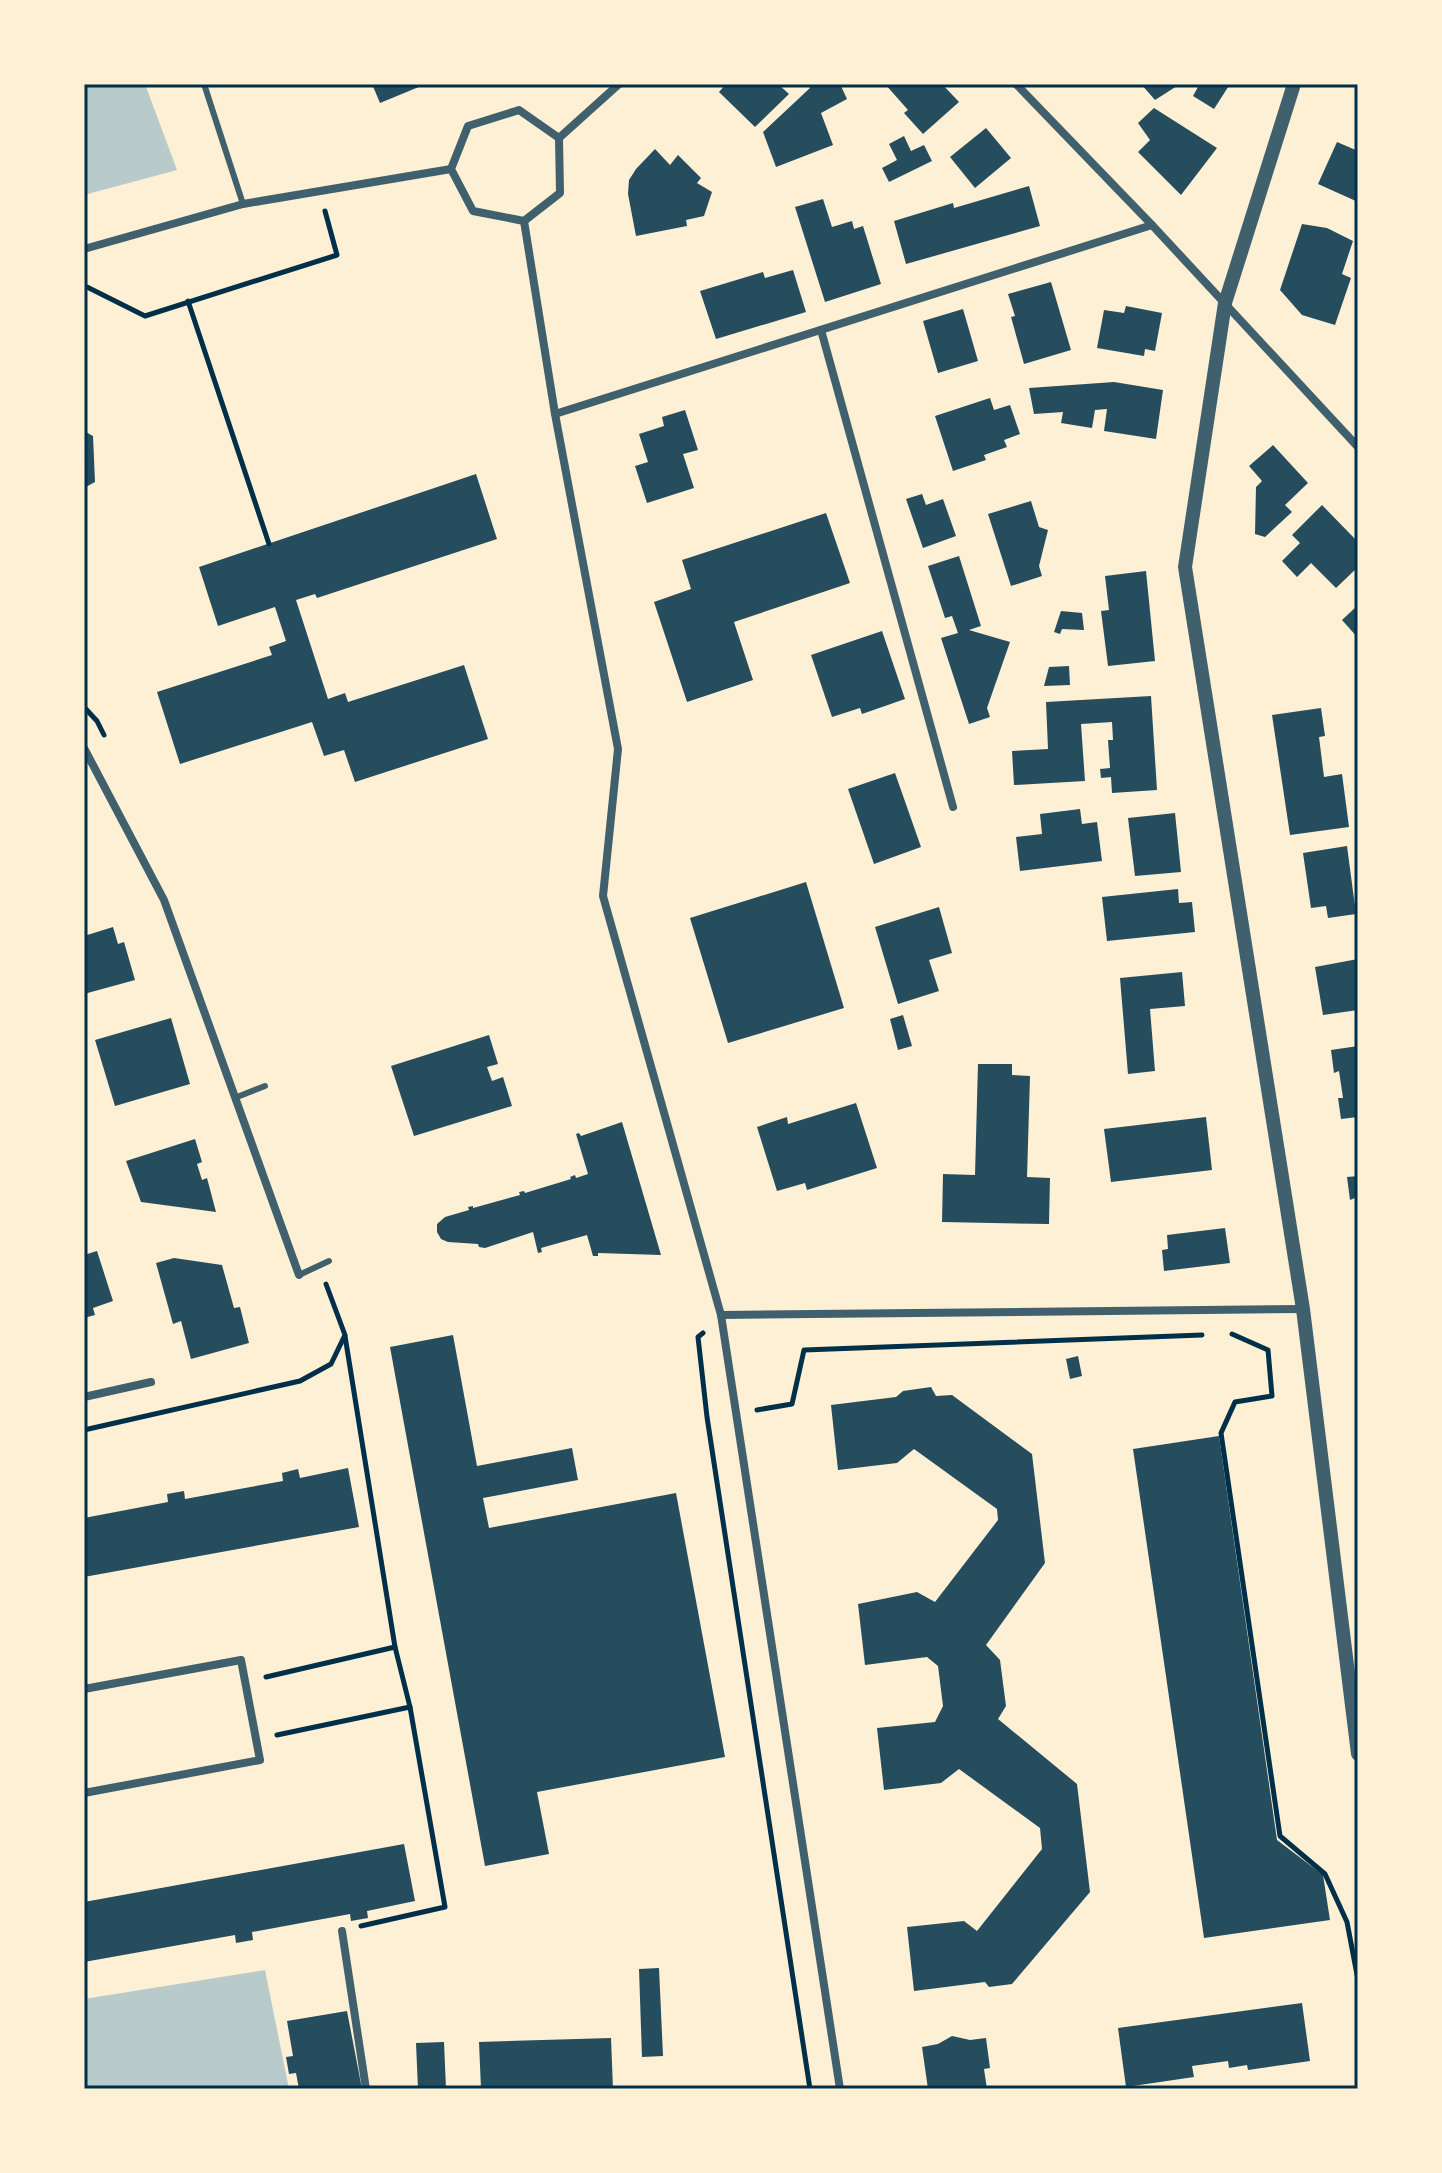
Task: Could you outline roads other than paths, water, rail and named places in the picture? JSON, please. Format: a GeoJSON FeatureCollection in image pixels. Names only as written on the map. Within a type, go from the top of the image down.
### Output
{"type":"FeatureCollection","features":[{"type":"Feature","properties":{"kind":"street"},"geometry":{"type":"LineString","coordinates":[[559,138],[519,110],[468,126],[451,169],[473,211],[524,221],[560,193],[559,138],[619,84]]}},
{"type":"Feature","properties":{"kind":"street"},"geometry":{"type":"LineString","coordinates":[[1016,84],[1358,447]]}},
{"type":"Feature","properties":{"kind":"street"},"geometry":{"type":"LineString","coordinates":[[1294,84],[1225,303],[1185,567],[1303,1309],[1350,1633],[1358,1754]]}},
{"type":"Feature","properties":{"kind":"street"},"geometry":{"type":"LineString","coordinates":[[84,249],[243,204],[451,169]]}},
{"type":"Feature","properties":{"kind":"street"},"geometry":{"type":"LineString","coordinates":[[524,221],[555,414],[618,749],[603,896],[721,1315],[840,2089]]}},
{"type":"Feature","properties":{"kind":"street"},"geometry":{"type":"LineString","coordinates":[[555,414],[1152,225]]}},
{"type":"Feature","properties":{"kind":"street"},"geometry":{"type":"LineString","coordinates":[[821,330],[953,807]]}},
{"type":"Feature","properties":{"kind":"street"},"geometry":{"type":"LineString","coordinates":[[84,748],[164,900],[299,1275]]}},
{"type":"Feature","properties":{"kind":"street"},"geometry":{"type":"LineString","coordinates":[[721,1315],[1303,1309]]}},
{"type":"Feature","properties":{"kind":"street"},"geometry":{"type":"LineString","coordinates":[[84,1397],[151,1382]]}},
{"type":"Feature","properties":{"kind":"street"},"geometry":{"type":"LineString","coordinates":[[84,1689],[241,1660],[260,1760],[84,1793]]}},
{"type":"Feature","properties":{"kind":"street"},"geometry":{"type":"LineString","coordinates":[[342,1931],[366,2089]]}},
{"type":"Feature","properties":{"kind":"lane"},"geometry":{"type":"LineString","coordinates":[[204,84],[243,204]]}},
{"type":"Feature","properties":{"kind":"lane"},"geometry":{"type":"LineString","coordinates":[[237,1097],[265,1086]]}},
{"type":"Feature","properties":{"kind":"lane"},"geometry":{"type":"LineString","coordinates":[[299,1275],[329,1261]]}}]}
